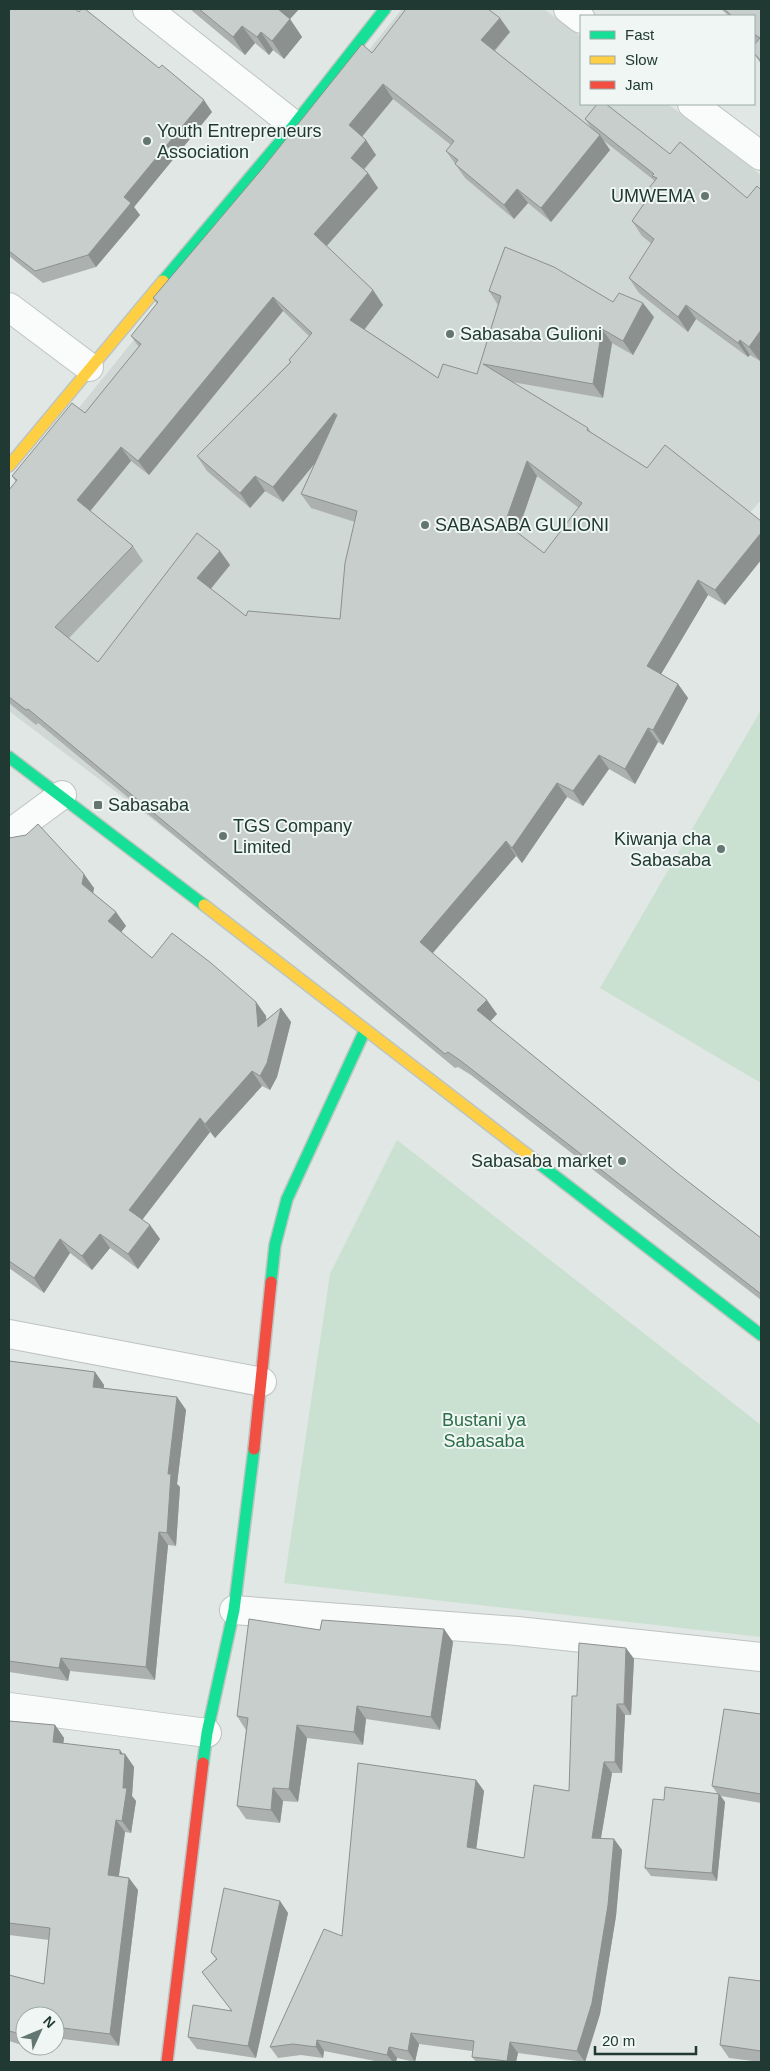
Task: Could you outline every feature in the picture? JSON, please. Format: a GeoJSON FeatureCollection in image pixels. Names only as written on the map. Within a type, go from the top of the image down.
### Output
{"type":"FeatureCollection","features":[{"type":"Feature","properties":{"kind":"street"},"geometry":{"type":"LineString","coordinates":[[147,9],[294,125]]}},
{"type":"Feature","properties":{"kind":"street"},"geometry":{"type":"LineString","coordinates":[[9,466],[89,367],[294,125],[384,9]]}},
{"type":"Feature","properties":{"kind":"street"},"geometry":{"type":"LineString","coordinates":[[568,9],[580,18]]}},
{"type":"Feature","properties":{"kind":"street"},"geometry":{"type":"LineString","coordinates":[[693,105],[761,156]]}},
{"type":"Feature","properties":{"kind":"street"},"geometry":{"type":"LineString","coordinates":[[9,307],[89,367]]}},
{"type":"Feature","properties":{"kind":"street"},"geometry":{"type":"LineString","coordinates":[[9,757],[62,795],[761,1335]]}},
{"type":"Feature","properties":{"kind":"street"},"geometry":{"type":"LineString","coordinates":[[9,834],[62,795]]}},
{"type":"Feature","properties":{"kind":"street"},"geometry":{"type":"LineString","coordinates":[[167,2062],[207,1733],[234,1610],[262,1382],[271,1276],[284,1207],[365,1030]]}},
{"type":"Feature","properties":{"kind":"street"},"geometry":{"type":"LineString","coordinates":[[9,1334],[262,1382]]}},
{"type":"Feature","properties":{"kind":"street"},"geometry":{"type":"LineString","coordinates":[[234,1610],[517,1631],[761,1657]]}},
{"type":"Feature","properties":{"kind":"street"},"geometry":{"type":"LineString","coordinates":[[9,1707],[207,1733]]}},
{"type":"Feature","properties":{"kind":"shaded area","name":"Sabasaba Gulioni"},"geometry":{"type":"Polygon","coordinates":[[[402,9],[544,9],[580,36],[580,105],[669,105],[761,175],[761,500],[354,972],[9,711],[9,494],[402,9]]]}},
{"type":"Feature","properties":{"kind":"green space","name":"Kiwanja cha Sabasaba"},"geometry":{"type":"Polygon","coordinates":[[[761,710],[761,1083],[600,988],[761,710]]]}},
{"type":"Feature","properties":{"kind":"green space","name":"Bustani ya Sabasaba"},"geometry":{"type":"Polygon","coordinates":[[[397,1140],[761,1425],[761,1637],[284,1583],[330,1274],[397,1140]]]}},
{"type":"Feature","properties":{"kind":"building"},"geometry":{"type":"Polygon","coordinates":[[[9,9],[75,9],[79,12],[81,9],[85,9],[159,68],[162,65],[204,100],[124,197],[131,203],[88,255],[35,271],[9,251],[9,9]]]}},
{"type":"Feature","properties":{"kind":"building"},"geometry":{"type":"Polygon","coordinates":[[[199,9],[278,9],[290,19],[272,41],[261,32],[257,37],[242,26],[233,37],[199,9]]]}},
{"type":"Feature","properties":{"kind":"building","name":"Sabasaba Gulioni"},"geometry":{"type":"Polygon","coordinates":[[[406,9],[488,9],[500,18],[481,40],[600,135],[541,208],[517,189],[504,205],[455,164],[458,160],[446,151],[454,141],[383,84],[349,125],[366,140],[351,158],[368,173],[314,234],[373,290],[350,320],[438,378],[443,364],[477,374],[501,296],[489,291],[505,247],[554,267],[613,302],[619,293],[643,303],[623,341],[602,329],[593,384],[483,364],[588,428],[587,430],[647,468],[665,445],[761,521],[761,533],[715,590],[698,580],[647,666],[678,684],[653,730],[648,728],[625,769],[599,755],[573,791],[557,783],[512,848],[506,841],[420,942],[487,1000],[477,1010],[681,1176],[761,1238],[761,1294],[461,1061],[448,1052],[445,1054],[28,709],[26,710],[9,697],[9,490],[17,480],[12,476],[72,403],[85,413],[141,344],[131,336],[158,302],[153,298],[262,169],[362,44],[372,53],[406,9]],[[273,297],[138,461],[121,447],[77,500],[133,546],[55,627],[98,662],[197,533],[220,551],[197,578],[246,616],[248,611],[340,619],[345,563],[357,511],[301,494],[337,415],[334,413],[273,487],[255,476],[240,493],[197,456],[291,362],[289,360],[312,333],[273,297]],[[527,461],[505,523],[544,553],[582,503],[527,461]]]}},
{"type":"Feature","properties":{"kind":"building"},"geometry":{"type":"Polygon","coordinates":[[[724,9],[761,9],[761,61],[755,54],[755,44],[760,38],[755,35],[755,15],[731,15],[724,9]]]}},
{"type":"Feature","properties":{"kind":"building"},"geometry":{"type":"Polygon","coordinates":[[[596,105],[607,105],[670,154],[680,142],[747,198],[757,186],[761,190],[761,330],[749,347],[740,340],[738,343],[686,305],[678,317],[629,278],[654,239],[632,221],[648,198],[644,194],[657,178],[652,176],[654,174],[585,119],[596,105]]]}},
{"type":"Feature","properties":{"kind":"building"},"geometry":{"type":"Polygon","coordinates":[[[38,824],[84,874],[82,884],[116,912],[108,921],[152,958],[172,933],[211,963],[256,1002],[258,1027],[281,1008],[267,1063],[260,1076],[252,1071],[205,1124],[200,1118],[129,1210],[150,1225],[128,1254],[100,1234],[82,1256],[60,1239],[34,1278],[9,1261],[9,838],[26,835],[38,824]]]}},
{"type":"Feature","properties":{"kind":"building"},"geometry":{"type":"Polygon","coordinates":[[[9,1361],[95,1372],[93,1387],[177,1397],[168,1474],[171,1474],[167,1533],[159,1532],[146,1667],[61,1658],[59,1668],[9,1661],[9,1361]]]}},
{"type":"Feature","properties":{"kind":"building"},"geometry":{"type":"Polygon","coordinates":[[[249,1619],[320,1630],[322,1620],[444,1629],[431,1717],[357,1706],[354,1732],[297,1725],[289,1789],[273,1788],[271,1810],[237,1806],[248,1718],[237,1716],[249,1619]]]}},
{"type":"Feature","properties":{"kind":"building"},"geometry":{"type":"Polygon","coordinates":[[[579,1643],[626,1648],[624,1704],[617,1704],[615,1762],[604,1762],[592,1838],[614,1839],[608,1905],[592,2003],[577,2051],[510,2042],[507,2061],[472,2057],[474,2041],[411,2033],[408,2051],[389,2047],[387,2055],[317,2040],[316,2047],[293,2044],[270,2047],[324,1929],[342,1936],[358,1763],[476,1780],[467,1847],[524,1858],[534,1785],[569,1791],[572,1696],[577,1696],[579,1643]]]}},
{"type":"Feature","properties":{"kind":"building"},"geometry":{"type":"Polygon","coordinates":[[[724,1709],[761,1714],[761,1794],[712,1786],[724,1709]]]}},
{"type":"Feature","properties":{"kind":"building"},"geometry":{"type":"Polygon","coordinates":[[[9,1721],[55,1725],[53,1742],[120,1750],[120,1754],[125,1754],[123,1788],[127,1788],[122,1821],[116,1820],[108,1875],[129,1878],[110,2034],[65,2028],[65,2006],[15,2006],[15,2032],[9,2031],[9,1975],[44,1984],[50,1928],[9,1923],[9,1721]]]}},
{"type":"Feature","properties":{"kind":"building"},"geometry":{"type":"Polygon","coordinates":[[[665,1787],[719,1794],[712,1873],[645,1868],[653,1799],[664,1800],[665,1787]]]}},
{"type":"Feature","properties":{"kind":"building"},"geometry":{"type":"Polygon","coordinates":[[[224,1888],[280,1901],[248,2046],[188,2037],[193,2005],[232,2011],[202,1972],[217,1959],[211,1952],[224,1888]]]}},
{"type":"Feature","properties":{"kind":"building"},"geometry":{"type":"Polygon","coordinates":[[[729,1977],[761,1981],[761,2051],[720,2045],[729,1977]]]}},
{"type":"Feature","properties":{"kind":"traffic: fast"},"geometry":{"type":"LineString","coordinates":[[163,281],[294,125],[385,9]]}},
{"type":"Feature","properties":{"kind":"traffic: fast"},"geometry":{"type":"LineString","coordinates":[[9,757],[204,905]]}},
{"type":"Feature","properties":{"kind":"traffic: fast"},"geometry":{"type":"LineString","coordinates":[[271,1282],[275,1245],[287,1199],[365,1030]]}},
{"type":"Feature","properties":{"kind":"traffic: fast"},"geometry":{"type":"LineString","coordinates":[[537,1162],[761,1335]]}},
{"type":"Feature","properties":{"kind":"traffic: fast"},"geometry":{"type":"LineString","coordinates":[[203,1763],[207,1733],[234,1610],[254,1449]]}},
{"type":"Feature","properties":{"kind":"traffic: slow"},"geometry":{"type":"LineString","coordinates":[[9,466],[163,281]]}},
{"type":"Feature","properties":{"kind":"traffic: slow"},"geometry":{"type":"LineString","coordinates":[[204,905],[537,1162]]}},
{"type":"Feature","properties":{"kind":"traffic: jam"},"geometry":{"type":"LineString","coordinates":[[254,1449],[271,1282]]}},
{"type":"Feature","properties":{"kind":"traffic: jam"},"geometry":{"type":"LineString","coordinates":[[167,2062],[203,1763]]}},
{"type":"Feature","properties":{"kind":"place","name":"Youth Entrepreneurs Association"},"geometry":{"type":"Point","coordinates":[147,141]}},
{"type":"Feature","properties":{"kind":"place","name":"UMWEMA"},"geometry":{"type":"Point","coordinates":[705,196]}},
{"type":"Feature","properties":{"kind":"place","name":"Sabasaba Gulioni"},"geometry":{"type":"Point","coordinates":[450,334]}},
{"type":"Feature","properties":{"kind":"place","name":"SABASABA GULIONI"},"geometry":{"type":"Point","coordinates":[425,525]}},
{"type":"Feature","properties":{"kind":"place","name":"Sabasaba"},"geometry":{"type":"Point","coordinates":[98,805]}},
{"type":"Feature","properties":{"kind":"place","name":"TGS Company Limited"},"geometry":{"type":"Point","coordinates":[223,836]}},
{"type":"Feature","properties":{"kind":"place","name":"Kiwanja cha Sabasaba"},"geometry":{"type":"Point","coordinates":[721,849]}},
{"type":"Feature","properties":{"kind":"place","name":"Sabasaba market"},"geometry":{"type":"Point","coordinates":[622,1161]}}]}
